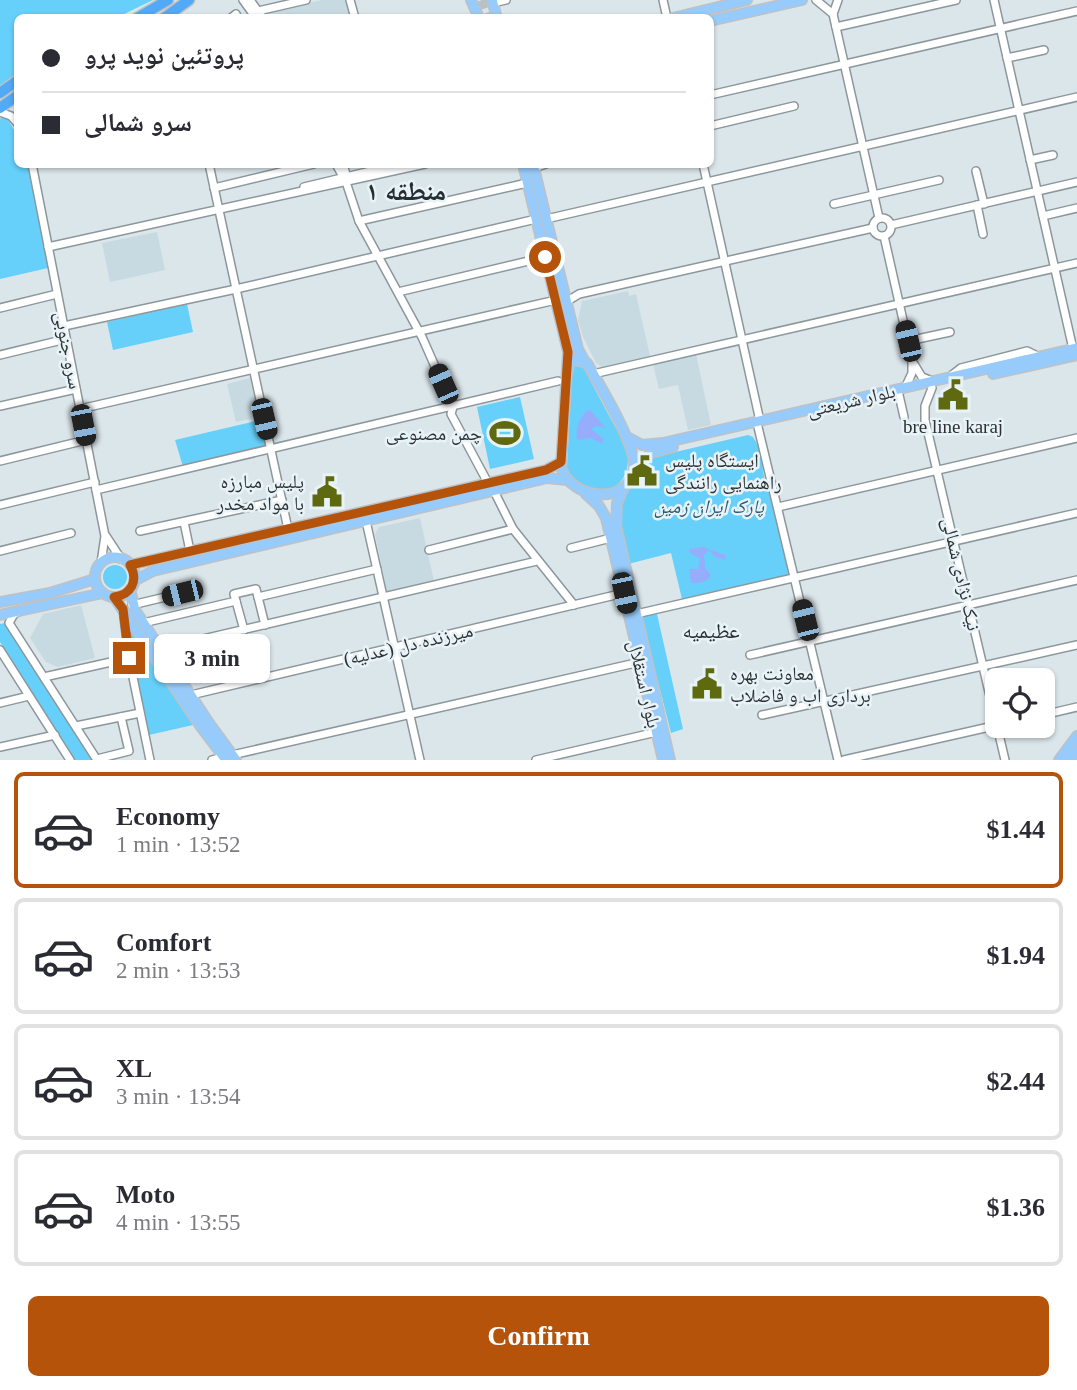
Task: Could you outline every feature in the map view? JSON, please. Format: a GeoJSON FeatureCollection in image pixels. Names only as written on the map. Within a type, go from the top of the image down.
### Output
{"type":"FeatureCollection","features":[{"type":"Feature","properties":{"kind":"highway"},"geometry":{"type":"LineString","coordinates":[[143,14],[168,0]]}},
{"type":"Feature","properties":{"kind":"highway"},"geometry":{"type":"LineString","coordinates":[[170,14],[190,0]]}},
{"type":"Feature","properties":{"kind":"highway"},"geometry":{"type":"LineString","coordinates":[[0,110],[14,98]]}},
{"type":"Feature","properties":{"kind":"main road"},"geometry":{"type":"LineString","coordinates":[[687,14],[747,0]]}},
{"type":"Feature","properties":{"kind":"main road"},"geometry":{"type":"LineString","coordinates":[[714,20],[802,0]]}},
{"type":"Feature","properties":{"kind":"main road"},"geometry":{"type":"LineString","coordinates":[[524,168],[563,292],[561,301]]}},
{"type":"Feature","properties":{"kind":"main road"},"geometry":{"type":"LineString","coordinates":[[534,168],[545,257],[561,301],[573,351],[568,371]]}},
{"type":"Feature","properties":{"kind":"main road"},"geometry":{"type":"LineString","coordinates":[[573,351],[587,363],[626,436],[634,470]]}},
{"type":"Feature","properties":{"kind":"main road","name":"بلوار شریعتی"},"geometry":{"type":"LineString","coordinates":[[932,385],[949,378],[1075,351]]}},
{"type":"Feature","properties":{"kind":"main road","name":"بلوار شریعتی"},"geometry":{"type":"LineString","coordinates":[[642,445],[759,424],[1075,351]]}},
{"type":"Feature","properties":{"kind":"main road"},"geometry":{"type":"LineString","coordinates":[[103,593],[95,579],[96,570],[101,563],[111,558],[121,559],[130,565],[491,487],[547,478],[567,480],[561,462],[569,363],[573,360],[587,363]]}},
{"type":"Feature","properties":{"kind":"main road","name":"بلوار شریعتی"},"geometry":{"type":"LineString","coordinates":[[651,453],[759,424]]}},
{"type":"Feature","properties":{"kind":"main road"},"geometry":{"type":"LineString","coordinates":[[626,436],[642,445],[639,448],[640,453],[651,453]]}},
{"type":"Feature","properties":{"kind":"main road"},"geometry":{"type":"LineString","coordinates":[[634,470],[651,453]]}},
{"type":"Feature","properties":{"kind":"main road"},"geometry":{"type":"LineString","coordinates":[[114,597],[126,594],[132,585],[153,571],[366,521],[491,487],[546,470],[561,462]]}},
{"type":"Feature","properties":{"kind":"main road","name":"بلوار استقلال"},"geometry":{"type":"LineString","coordinates":[[634,470],[624,487],[616,510],[616,525],[660,732],[663,760]]}},
{"type":"Feature","properties":{"kind":"main road","name":"بلوار استقلال"},"geometry":{"type":"LineString","coordinates":[[567,480],[603,511],[639,662],[670,760]]}},
{"type":"Feature","properties":{"kind":"main road"},"geometry":{"type":"LineString","coordinates":[[585,493],[602,495],[624,487]]}},
{"type":"Feature","properties":{"kind":"main road"},"geometry":{"type":"LineString","coordinates":[[603,511],[607,504],[611,504],[616,510]]}},
{"type":"Feature","properties":{"kind":"main road"},"geometry":{"type":"LineString","coordinates":[[130,565],[132,605],[229,758]]}},
{"type":"Feature","properties":{"kind":"main road"},"geometry":{"type":"LineString","coordinates":[[0,602],[50,593],[95,579]]}},
{"type":"Feature","properties":{"kind":"main road"},"geometry":{"type":"LineString","coordinates":[[0,615],[103,593],[114,597],[229,758]]}},
{"type":"Feature","properties":{"kind":"main road"},"geometry":{"type":"LineString","coordinates":[[123,609],[126,603],[132,605]]}},
{"type":"Feature","properties":{"kind":"main road"},"geometry":{"type":"LineString","coordinates":[[1059,760],[1077,736]]}},
{"type":"Feature","properties":{"kind":"main road"},"geometry":{"type":"LineString","coordinates":[[1069,760],[1077,750]]}},
{"type":"Feature","properties":{"kind":"street"},"geometry":{"type":"LineString","coordinates":[[243,0],[257,14]]}},
{"type":"Feature","properties":{"kind":"street"},"geometry":{"type":"LineString","coordinates":[[263,0],[267,9]]}},
{"type":"Feature","properties":{"kind":"street"},"geometry":{"type":"LineString","coordinates":[[261,14],[267,9],[306,0]]}},
{"type":"Feature","properties":{"kind":"street"},"geometry":{"type":"LineString","coordinates":[[493,1],[506,0]]}},
{"type":"Feature","properties":{"kind":"street"},"geometry":{"type":"LineString","coordinates":[[816,0],[833,14]]}},
{"type":"Feature","properties":{"kind":"street"},"geometry":{"type":"LineString","coordinates":[[838,0],[833,14],[879,218]]}},
{"type":"Feature","properties":{"kind":"street"},"geometry":{"type":"LineString","coordinates":[[836,27],[956,0]]}},
{"type":"Feature","properties":{"kind":"street"},"geometry":{"type":"LineString","coordinates":[[996,0],[1000,29],[1042,216],[1075,351]]}},
{"type":"Feature","properties":{"kind":"street"},"geometry":{"type":"LineString","coordinates":[[714,95],[1077,11]]}},
{"type":"Feature","properties":{"kind":"street"},"geometry":{"type":"LineString","coordinates":[[1007,58],[1045,50]]}},
{"type":"Feature","properties":{"kind":"street"},"geometry":{"type":"LineString","coordinates":[[64,326],[1077,97]]}},
{"type":"Feature","properties":{"kind":"street"},"geometry":{"type":"LineString","coordinates":[[714,125],[794,106]]}},
{"type":"Feature","properties":{"kind":"street"},"geometry":{"type":"LineString","coordinates":[[1030,160],[1053,155]]}},
{"type":"Feature","properties":{"kind":"street","name":"سرو جنوبی"},"geometry":{"type":"LineString","coordinates":[[35,168],[105,536],[101,563]]}},
{"type":"Feature","properties":{"kind":"street"},"geometry":{"type":"LineString","coordinates":[[210,168],[288,529]]}},
{"type":"Feature","properties":{"kind":"street"},"geometry":{"type":"LineString","coordinates":[[214,188],[297,168]]}},
{"type":"Feature","properties":{"kind":"street"},"geometry":{"type":"LineString","coordinates":[[338,168],[345,179]]}},
{"type":"Feature","properties":{"kind":"street"},"geometry":{"type":"LineString","coordinates":[[344,168],[359,221],[420,332],[453,407],[451,414],[513,529],[574,605]]}},
{"type":"Feature","properties":{"kind":"street"},"geometry":{"type":"LineString","coordinates":[[48,247],[385,168]]}},
{"type":"Feature","properties":{"kind":"street"},"geometry":{"type":"LineString","coordinates":[[345,179],[404,168]]}},
{"type":"Feature","properties":{"kind":"street"},"geometry":{"type":"LineString","coordinates":[[704,168],[794,578],[841,760],[985,728]]}},
{"type":"Feature","properties":{"kind":"street"},"geometry":{"type":"LineString","coordinates":[[976,171],[984,234]]}},
{"type":"Feature","properties":{"kind":"street"},"geometry":{"type":"LineString","coordinates":[[834,204],[939,180]]}},
{"type":"Feature","properties":{"kind":"street"},"geometry":{"type":"LineString","coordinates":[[359,221],[527,183]]}},
{"type":"Feature","properties":{"kind":"street"},"geometry":{"type":"LineString","coordinates":[[891,225],[1077,183]]}},
{"type":"Feature","properties":{"kind":"street"},"geometry":{"type":"LineString","coordinates":[[1042,216],[1077,208]]}},
{"type":"Feature","properties":{"kind":"street"},"geometry":{"type":"LineString","coordinates":[[879,218],[887,219],[891,225],[890,233],[884,236],[877,234],[873,228],[874,222],[879,218]]}},
{"type":"Feature","properties":{"kind":"street"},"geometry":{"type":"LineString","coordinates":[[80,409],[873,228]]}},
{"type":"Feature","properties":{"kind":"street"},"geometry":{"type":"LineString","coordinates":[[884,236],[912,360],[912,373],[902,392],[904,416]]}},
{"type":"Feature","properties":{"kind":"street"},"geometry":{"type":"LineString","coordinates":[[398,292],[545,257]]}},
{"type":"Feature","properties":{"kind":"street"},"geometry":{"type":"LineString","coordinates":[[593,374],[1077,263]]}},
{"type":"Feature","properties":{"kind":"street"},"geometry":{"type":"LineString","coordinates":[[563,292],[579,294]]}},
{"type":"Feature","properties":{"kind":"street"},"geometry":{"type":"LineString","coordinates":[[0,308],[57,294]]}},
{"type":"Feature","properties":{"kind":"street"},"geometry":{"type":"LineString","coordinates":[[908,341],[950,332]]}},
{"type":"Feature","properties":{"kind":"street"},"geometry":{"type":"LineString","coordinates":[[0,355],[66,339]]}},
{"type":"Feature","properties":{"kind":"street"},"geometry":{"type":"LineString","coordinates":[[912,360],[922,377],[932,385]]}},
{"type":"Feature","properties":{"kind":"street"},"geometry":{"type":"LineString","coordinates":[[0,505],[271,450],[558,381]]}},
{"type":"Feature","properties":{"kind":"street","name":"نیک نژادی شمالی"},"geometry":{"type":"LineString","coordinates":[[932,385],[924,413],[985,674]]}},
{"type":"Feature","properties":{"kind":"street"},"geometry":{"type":"LineString","coordinates":[[0,406],[76,389]]}},
{"type":"Feature","properties":{"kind":"street"},"geometry":{"type":"LineString","coordinates":[[778,507],[1077,438]]}},
{"type":"Feature","properties":{"kind":"street"},"geometry":{"type":"LineString","coordinates":[[0,460],[86,440]]}},
{"type":"Feature","properties":{"kind":"street"},"geometry":{"type":"LineString","coordinates":[[140,531],[282,500]]}},
{"type":"Feature","properties":{"kind":"street"},"geometry":{"type":"LineString","coordinates":[[636,614],[1077,513]]}},
{"type":"Feature","properties":{"kind":"street"},"geometry":{"type":"LineString","coordinates":[[366,521],[420,760]]}},
{"type":"Feature","properties":{"kind":"street"},"geometry":{"type":"LineString","coordinates":[[184,522],[190,551]]}},
{"type":"Feature","properties":{"kind":"street"},"geometry":{"type":"LineString","coordinates":[[429,550],[513,529]]}},
{"type":"Feature","properties":{"kind":"street"},"geometry":{"type":"LineString","coordinates":[[0,551],[71,533]]}},
{"type":"Feature","properties":{"kind":"street","name":"سرو جنوبی"},"geometry":{"type":"LineString","coordinates":[[105,536],[121,559]]}},
{"type":"Feature","properties":{"kind":"street"},"geometry":{"type":"LineString","coordinates":[[571,548],[611,538]]}},
{"type":"Feature","properties":{"kind":"street"},"geometry":{"type":"LineString","coordinates":[[160,649],[537,561]]}},
{"type":"Feature","properties":{"kind":"street"},"geometry":{"type":"LineString","coordinates":[[258,597],[377,569]]}},
{"type":"Feature","properties":{"kind":"street"},"geometry":{"type":"LineString","coordinates":[[750,655],[1077,580]]}},
{"type":"Feature","properties":{"kind":"street"},"geometry":{"type":"LineString","coordinates":[[244,630],[234,594],[256,589],[265,625]]}},
{"type":"Feature","properties":{"kind":"street"},"geometry":{"type":"LineString","coordinates":[[132,605],[182,593]]}},
{"type":"Feature","properties":{"kind":"street","name":"میرزنده دل (عدلیه)"},"geometry":{"type":"LineString","coordinates":[[191,695],[624,593]]}},
{"type":"Feature","properties":{"kind":"street"},"geometry":{"type":"LineString","coordinates":[[143,623],[236,601]]}},
{"type":"Feature","properties":{"kind":"street"},"geometry":{"type":"LineString","coordinates":[[123,609],[129,658],[150,760]]}},
{"type":"Feature","properties":{"kind":"street"},"geometry":{"type":"LineString","coordinates":[[21,611],[14,614],[9,623],[97,759],[129,751],[121,717]]}},
{"type":"Feature","properties":{"kind":"street"},"geometry":{"type":"LineString","coordinates":[[762,716],[1077,645]]}},
{"type":"Feature","properties":{"kind":"street"},"geometry":{"type":"LineString","coordinates":[[1,654],[70,760]]}},
{"type":"Feature","properties":{"kind":"street"},"geometry":{"type":"LineString","coordinates":[[44,677],[129,658]]}},
{"type":"Feature","properties":{"kind":"street"},"geometry":{"type":"LineString","coordinates":[[212,760],[639,662]]}},
{"type":"Feature","properties":{"kind":"street"},"geometry":{"type":"LineString","coordinates":[[0,703],[29,696]]}},
{"type":"Feature","properties":{"kind":"street"},"geometry":{"type":"LineString","coordinates":[[1055,712],[1077,707]]}},
{"type":"Feature","properties":{"kind":"street"},"geometry":{"type":"LineString","coordinates":[[76,726],[140,713]]}},
{"type":"Feature","properties":{"kind":"street"},"geometry":{"type":"LineString","coordinates":[[536,760],[660,732]]}},
{"type":"Feature","properties":{"kind":"street"},"geometry":{"type":"LineString","coordinates":[[0,747],[55,735]]}},
{"type":"Feature","properties":{"kind":"street","name":"نیک نژادی شمالی"},"geometry":{"type":"LineString","coordinates":[[1000,738],[1005,760]]}},
{"type":"Feature","properties":{"kind":"shaded area"},"geometry":{"type":"Polygon","coordinates":[[[322,0],[348,0],[351,14],[269,14],[267,12],[322,0]]]}},
{"type":"Feature","properties":{"kind":"shaded area"},"geometry":{"type":"Polygon","coordinates":[[[157,232],[165,270],[110,282],[102,243],[157,232]]]}},
{"type":"Feature","properties":{"kind":"shaded area"},"geometry":{"type":"Polygon","coordinates":[[[628,291],[629,296],[636,294],[650,356],[602,367],[596,363],[583,337],[578,320],[582,301],[628,291]]]}},
{"type":"Feature","properties":{"kind":"shaded area"},"geometry":{"type":"Polygon","coordinates":[[[696,354],[711,425],[688,430],[678,385],[659,389],[653,364],[696,354]]]}},
{"type":"Feature","properties":{"kind":"shaded area"},"geometry":{"type":"Polygon","coordinates":[[[250,378],[259,417],[236,422],[227,384],[250,378]]]}},
{"type":"Feature","properties":{"kind":"shaded area"},"geometry":{"type":"Polygon","coordinates":[[[590,410],[606,428],[597,426],[591,429],[604,439],[602,444],[591,438],[577,440],[580,421],[586,411],[590,410]]]}},
{"type":"Feature","properties":{"kind":"shaded area"},"geometry":{"type":"Polygon","coordinates":[[[420,518],[434,581],[387,592],[375,534],[379,527],[420,518]]]}},
{"type":"Feature","properties":{"kind":"shaded area"},"geometry":{"type":"Polygon","coordinates":[[[703,547],[725,555],[726,560],[715,557],[709,550],[704,555],[705,568],[711,575],[700,583],[691,583],[689,569],[698,569],[700,558],[691,554],[689,549],[703,547]]]}},
{"type":"Feature","properties":{"kind":"shaded area"},"geometry":{"type":"Polygon","coordinates":[[[81,605],[95,658],[58,667],[46,662],[30,638],[43,614],[81,605]]]}},
{"type":"Feature","properties":{"kind":"green space"},"geometry":{"type":"Polygon","coordinates":[[[0,0],[153,0],[124,14],[14,14],[14,76],[0,88],[0,0]]]}},
{"type":"Feature","properties":{"kind":"green space"},"geometry":{"type":"Polygon","coordinates":[[[7,118],[14,130],[14,168],[28,168],[48,268],[0,279],[0,119],[7,118]]]}},
{"type":"Feature","properties":{"kind":"green space"},"geometry":{"type":"Polygon","coordinates":[[[187,304],[193,332],[113,350],[107,322],[187,304]]]}},
{"type":"Feature","properties":{"kind":"green space"},"geometry":{"type":"Polygon","coordinates":[[[572,364],[582,365],[627,449],[628,465],[624,477],[616,486],[607,490],[585,488],[567,468],[572,364]]]}},
{"type":"Feature","properties":{"kind":"green space","name":"چمن مصنوعی"},"geometry":{"type":"Polygon","coordinates":[[[520,397],[534,459],[490,469],[477,407],[520,397]]]}},
{"type":"Feature","properties":{"kind":"green space"},"geometry":{"type":"Polygon","coordinates":[[[264,419],[271,450],[184,470],[175,440],[264,419]]]}},
{"type":"Feature","properties":{"kind":"green space","name":"پارک ایران زمین"},"geometry":{"type":"Polygon","coordinates":[[[748,435],[753,437],[760,452],[766,486],[775,500],[791,572],[786,576],[682,599],[671,553],[628,564],[620,518],[624,494],[630,482],[654,457],[748,435]]]}},
{"type":"Feature","properties":{"kind":"green space"},"geometry":{"type":"Polygon","coordinates":[[[110,565],[120,565],[127,572],[127,582],[120,589],[110,589],[103,582],[103,572],[110,565]]]}},
{"type":"Feature","properties":{"kind":"green space"},"geometry":{"type":"Polygon","coordinates":[[[657,614],[683,729],[671,733],[642,619],[643,616],[657,614]]]}},
{"type":"Feature","properties":{"kind":"green space"},"geometry":{"type":"Polygon","coordinates":[[[5,623],[93,760],[75,760],[0,642],[0,624],[5,623]]]}},
{"type":"Feature","properties":{"kind":"green space"},"geometry":{"type":"Polygon","coordinates":[[[127,626],[193,725],[149,735],[127,626]]]}},
{"type":"Feature","properties":{"kind":"tunnel"},"geometry":{"type":"LineString","coordinates":[[482,0],[487,14]]}},
{"type":"Feature","properties":{"kind":"place","name":"bre line karaj"},"geometry":{"type":"Point","coordinates":[953,395]}},
{"type":"Feature","properties":{"kind":"place","name":"چمن مصنوعی"},"geometry":{"type":"Point","coordinates":[505,433]}},
{"type":"Feature","properties":{"kind":"place","name":"ایستگاه پلیس راهنمایی رانندگی"},"geometry":{"type":"Point","coordinates":[642,471]}},
{"type":"Feature","properties":{"kind":"place","name":"پلیس مبارزه با مواد مخدر"},"geometry":{"type":"Point","coordinates":[327,492]}},
{"type":"Feature","properties":{"kind":"place","name":"معاونت بهره برداری اب و فاضلاب"},"geometry":{"type":"Point","coordinates":[707,684]}},
{"type":"Feature","properties":{"kind":"district","name":"منطقه ۱"},"geometry":{"type":"Point","coordinates":[406,191]}},
{"type":"Feature","properties":{"kind":"district","name":"عظیمیه"},"geometry":{"type":"Point","coordinates":[711,631]}},
{"type":"Feature","properties":{"kind":"route"},"geometry":{"type":"LineString","coordinates":[[129,658],[123,609],[114,597],[126,594],[133,585],[134,575],[130,565],[546,470],[561,462],[568,352],[545,257]]}}]}
